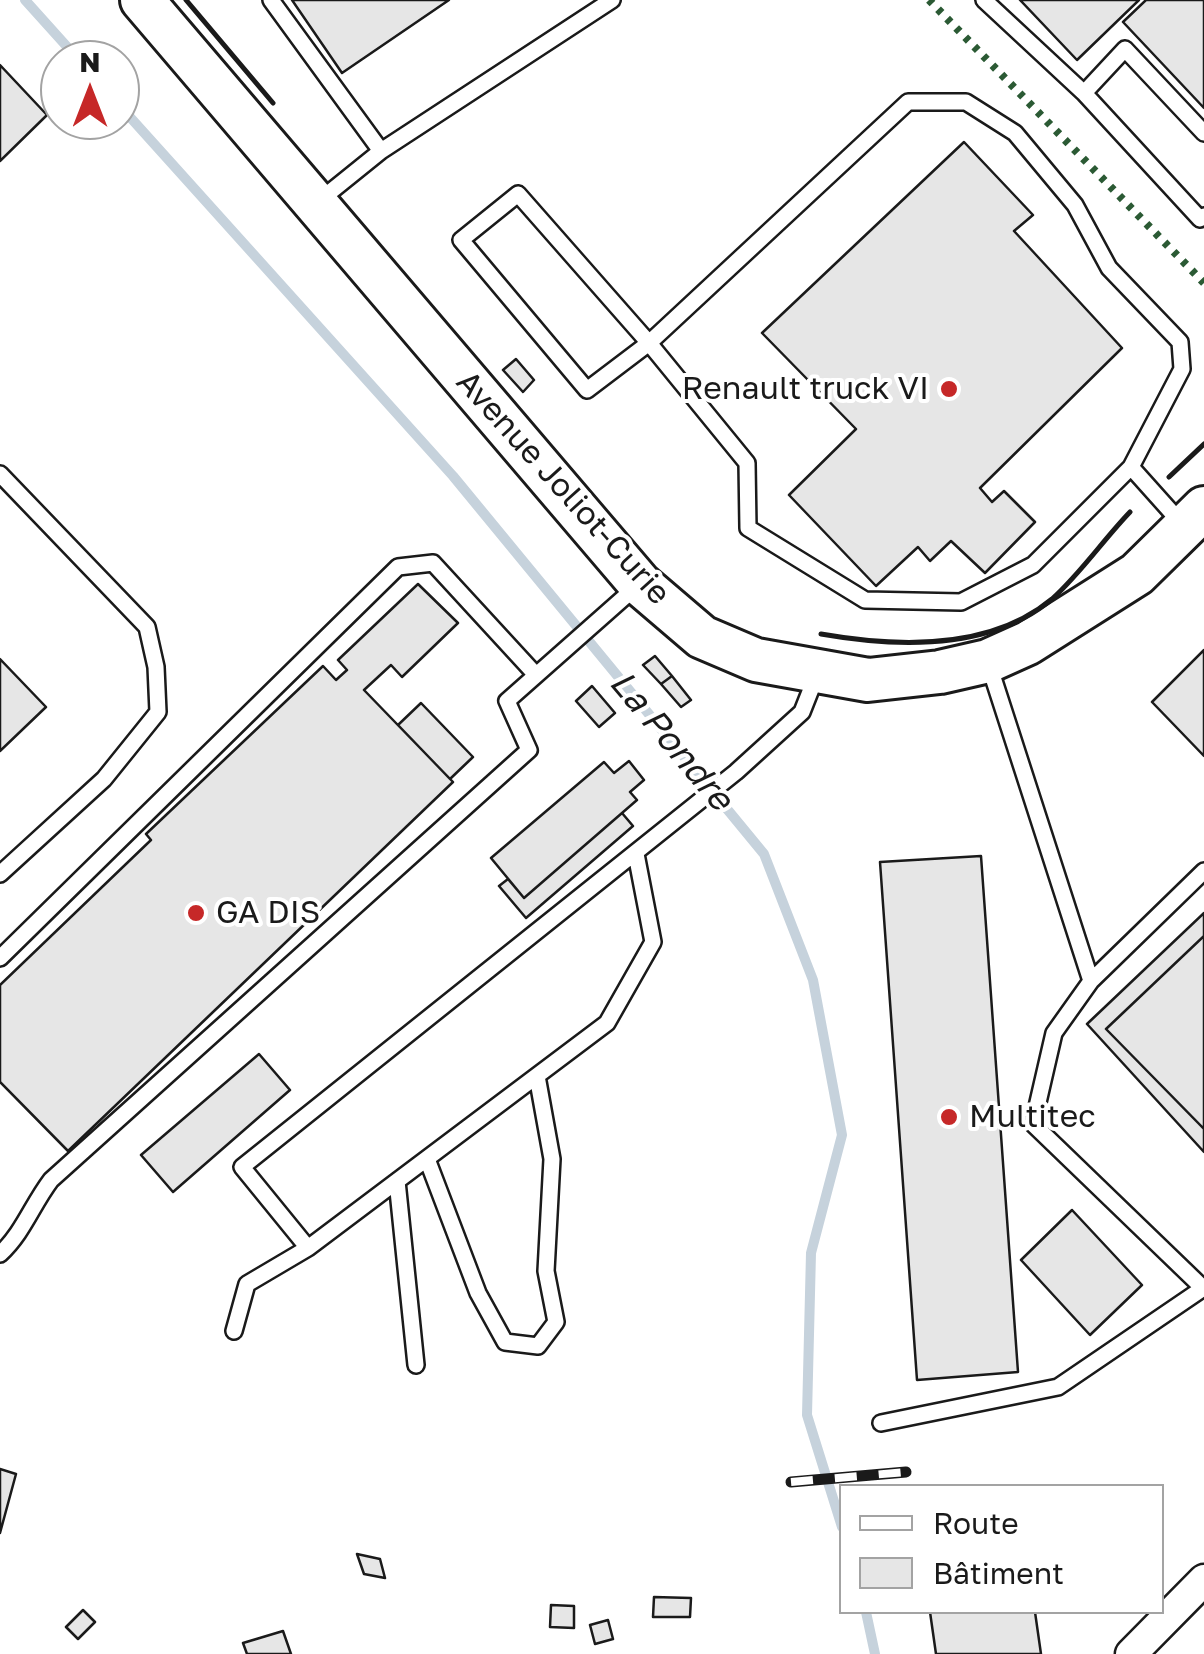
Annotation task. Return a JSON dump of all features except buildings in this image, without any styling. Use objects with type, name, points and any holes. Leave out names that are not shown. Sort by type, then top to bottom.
[{"type":"street","name":"Avenue Joliot-Curie","points":[[142,0],[316,203],[625,597],[702,637],[756,660],[817,674],[868,680],[988,661],[1028,644],[1137,574],[1194,518]]},
{"type":"street","points":[[1131,1654],[1204,1580]]},
{"type":"lane","points":[[271,0],[381,151]]},
{"type":"lane","points":[[316,203],[381,151],[612,0]]},
{"type":"lane","points":[[984,0],[1084,92],[1203,220]]},
{"type":"lane","points":[[1084,92],[1125,49],[1204,133]]},
{"type":"lane","points":[[649,343],[587,390],[461,240],[518,194],[649,343],[747,463],[748,528],[864,600],[961,602],[1033,566],[1131,467],[1182,370],[1180,342],[1108,268],[1075,205],[1015,133],[966,102],[908,102],[649,343]]},
{"type":"lane","points":[[1131,467],[1194,518]]},
{"type":"lane","points":[[0,474],[147,626],[156,667],[158,712],[104,778],[0,874]]},
{"type":"lane","points":[[0,958],[398,566],[433,563],[536,675]]},
{"type":"lane","points":[[0,1254],[19,1236],[31,1206],[51,1180],[529,750],[507,700],[625,597]]},
{"type":"lane","points":[[988,661],[1091,981]]},
{"type":"lane","points":[[308,1248],[242,1167],[736,772],[802,712],[817,674]]},
{"type":"lane","points":[[234,1331],[247,1284],[308,1248],[607,1023],[654,942],[636,854]]},
{"type":"lane","points":[[882,1423],[1058,1386],[1203,1289],[1033,1124],[1054,1034],[1091,981],[1204,872]]},
{"type":"lane","points":[[427,1159],[478,1293],[505,1342],[538,1346],[556,1322],[546,1271],[552,1159],[537,1076]]},
{"type":"lane","points":[[397,1182],[416,1364]]},
{"type":"waterway","name":"La Pondre","points":[[25,0],[61,40]]},
{"type":"waterway","name":"La Pondre","points":[[140,128],[453,476],[764,854],[813,980],[842,1135],[811,1253],[807,1415],[839,1517]]},
{"type":"waterway","name":"La Pondre","points":[[866,1614],[875,1654]]},
{"type":"railway","points":[[791,1482],[906,1472]]},
{"type":"hedge","points":[[929,0],[1204,283]]},
{"type":"wall","points":[[186,0],[273,103]]},
{"type":"wall","points":[[1169,477],[1204,444]]},
{"type":"wall","points":[[821,634],[880,641],[941,641],[1000,628],[1052,599],[1130,512]]},
{"type":"place","name":"Renault truck VI","points":[[949,389]]},
{"type":"place","name":"GA DIS","points":[[196,913]]},
{"type":"place","name":"Multitec","points":[[949,1117]]}]
